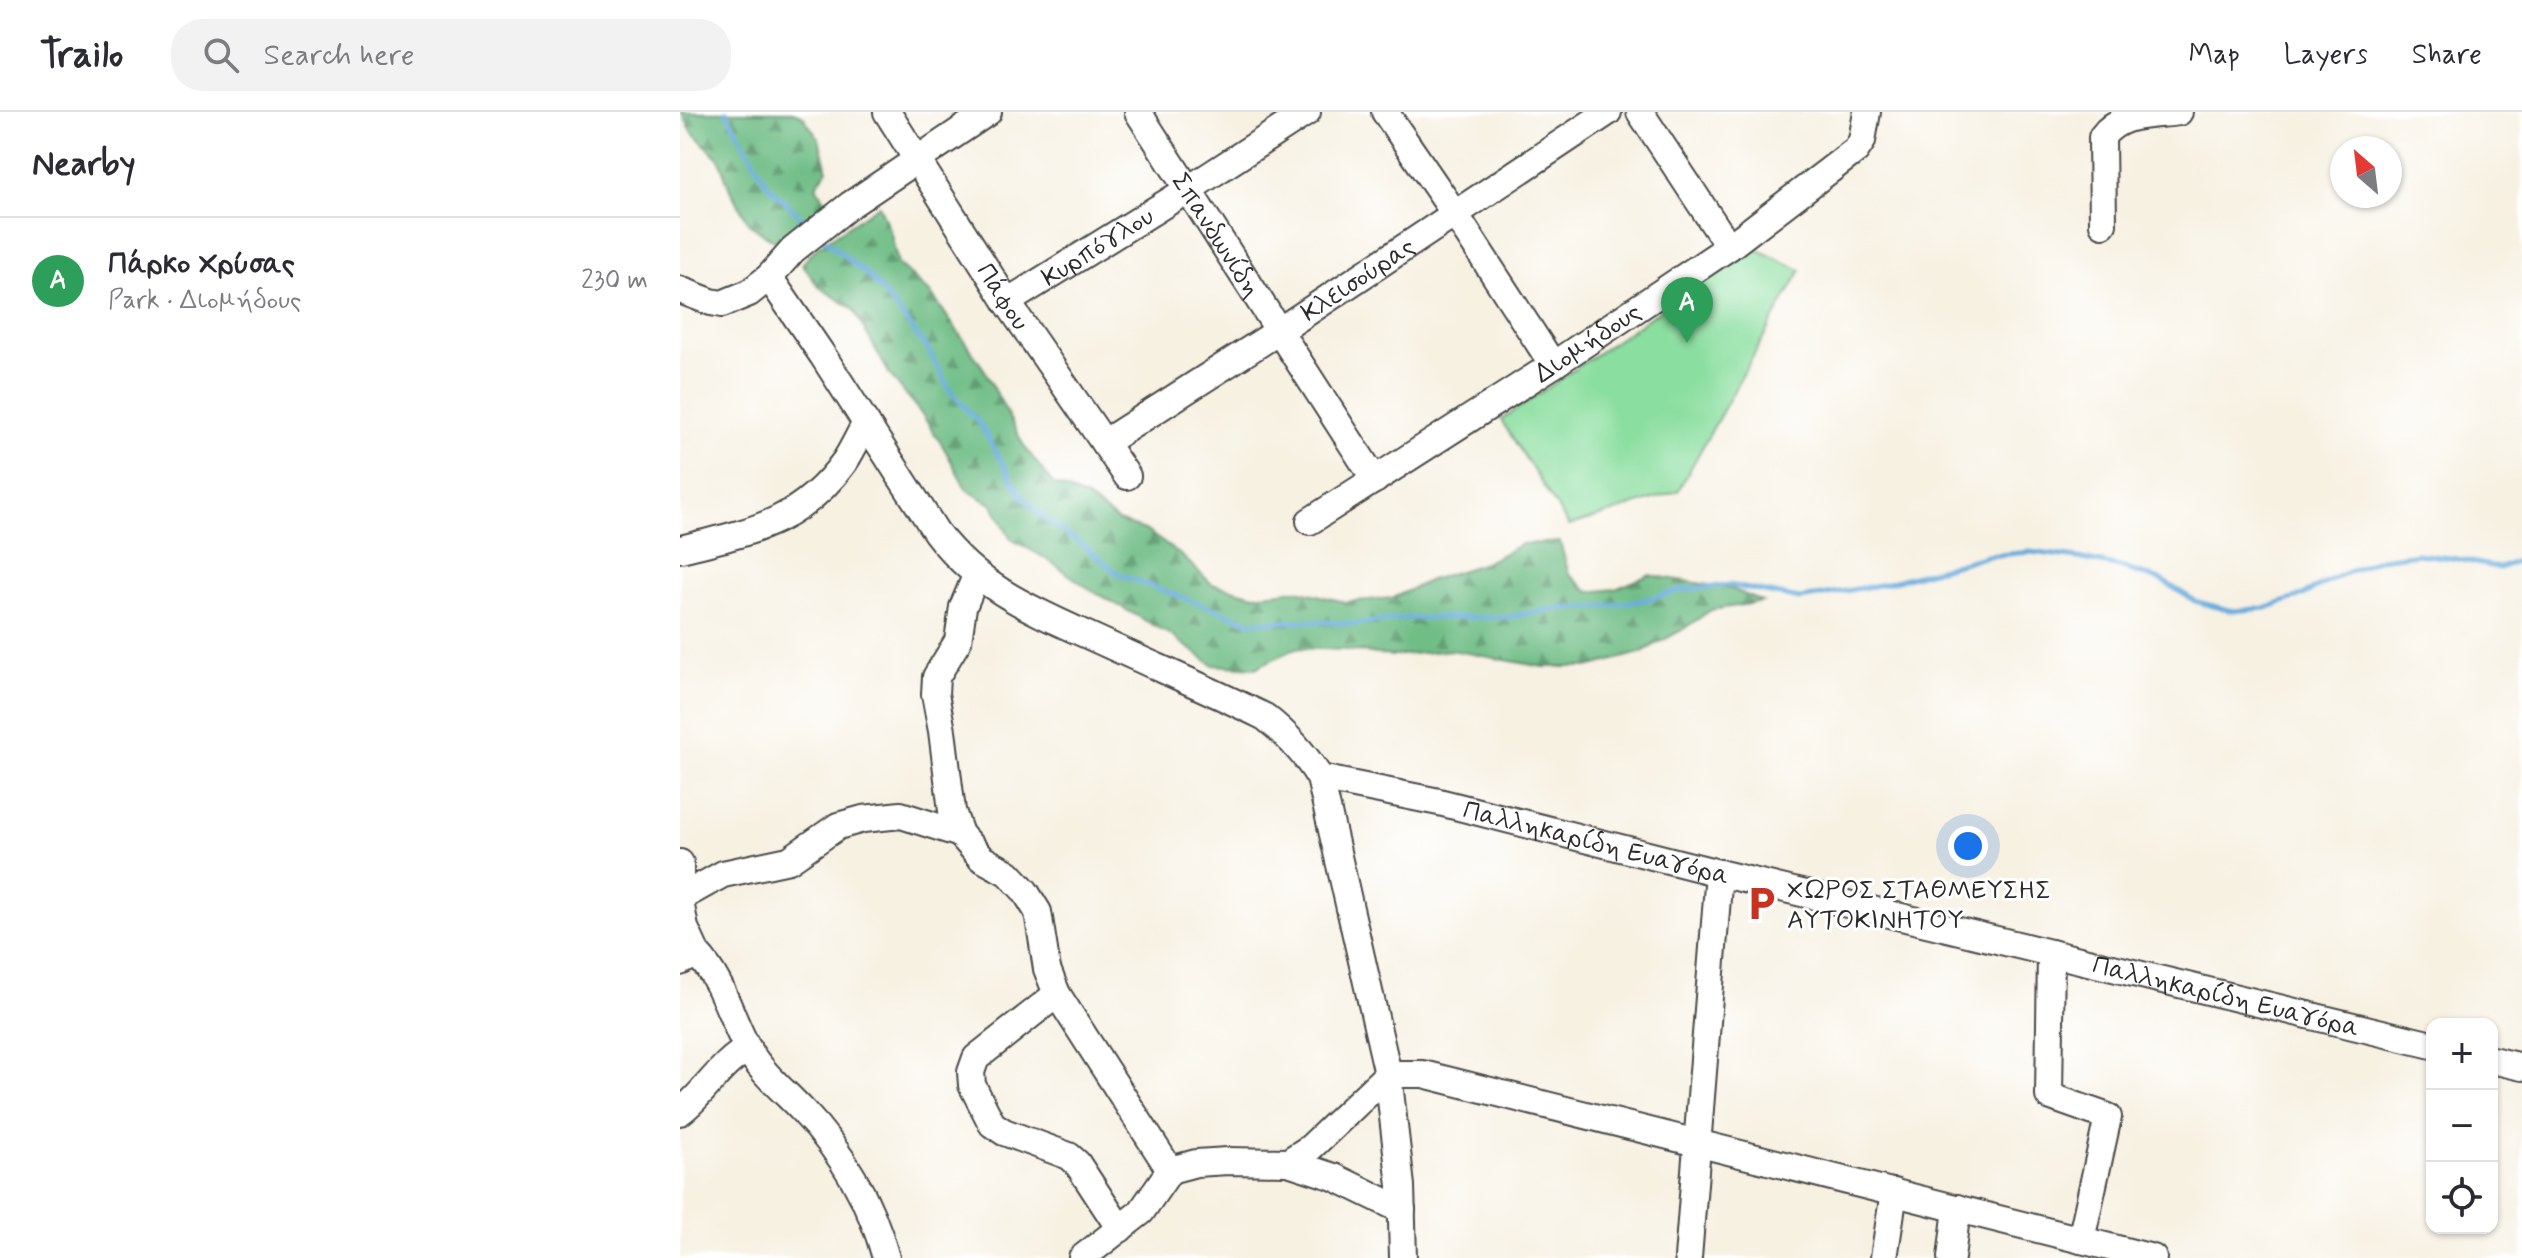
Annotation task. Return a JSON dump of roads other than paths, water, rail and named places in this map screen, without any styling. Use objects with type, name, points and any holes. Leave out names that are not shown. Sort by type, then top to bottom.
[{"type":"street","name":"Πάφου","points":[[887,112],[1007,302],[1127,476]]},
{"type":"street","points":[[680,290],[722,304],[749,293],[769,277],[793,250],[850,205],[988,112]]},
{"type":"street","name":"Σπανδωνίδη","points":[[1138,112],[1375,480]]},
{"type":"street","name":"Κυρπόγλου","points":[[1007,302],[1307,112]]},
{"type":"street","points":[[1385,112],[1553,365]]},
{"type":"street","name":"Κλεισούρας","points":[[1104,443],[1279,331],[1608,112]]},
{"type":"street","points":[[1640,112],[1729,247]]},
{"type":"street","name":"Διομήδους","points":[[1310,521],[1553,365],[1729,247],[1856,150],[1862,141],[1867,112]]},
{"type":"street","points":[[2103,224],[2102,137],[2110,125],[2121,120],[2179,112]]},
{"type":"street","points":[[769,277],[936,532],[952,554],[976,576],[1036,611],[1265,717],[1285,733],[1308,759],[1320,778],[1388,1074],[1402,1210],[1403,1258]]},
{"type":"street","points":[[680,549],[748,533],[801,508],[845,460],[866,423]]},
{"type":"street","points":[[976,576],[963,607],[958,641],[936,677],[935,694],[952,811],[960,834],[981,858],[1008,873],[1025,891],[1038,912],[1047,969],[1057,994],[1170,1170]]},
{"type":"street","name":"Παλληκαρίδη Ευαγόρα","points":[[1320,778],[1439,802],[1719,873],[2426,1044]]},
{"type":"street","points":[[680,898],[723,874],[789,860],[838,826],[863,819],[901,815],[960,834]]},
{"type":"street","points":[[680,863],[680,898],[689,958],[709,966],[748,1049],[764,1073],[824,1134],[852,1173],[871,1213],[886,1258]]},
{"type":"street","points":[[1688,1258],[1719,873]]},
{"type":"street","points":[[2051,953],[2049,1096],[2108,1117],[2081,1240]]},
{"type":"street","points":[[1057,994],[976,1058],[971,1072],[972,1085],[992,1124],[1004,1132],[1069,1156],[1077,1163],[1113,1243]]},
{"type":"street","points":[[680,1112],[696,1101],[731,1060],[748,1049]]},
{"type":"street","points":[[2498,1061],[2522,1067]]},
{"type":"street","points":[[1288,1162],[1310,1148],[1388,1074],[1423,1074],[2153,1258]]},
{"type":"street","points":[[1082,1258],[1113,1243],[1141,1212],[1170,1170],[1196,1163],[1288,1162],[1334,1177],[1402,1210]]},
{"type":"street","points":[[1884,1258],[1894,1192]]},
{"type":"street","points":[[1951,1258],[1957,1208]]},
{"type":"waterway","points":[[726,112],[767,184],[810,226]]},
{"type":"waterway","points":[[823,238],[871,278],[899,312],[927,348],[951,392],[980,424],[1021,495],[1048,522],[1083,545],[1118,574],[1250,622],[1356,624],[1407,618],[1508,617],[1552,609],[1598,607],[1644,600],[1680,590],[1729,585],[1800,599],[1884,584],[1987,556],[2031,552],[2120,567],[2161,580],[2195,601],[2232,611],[2266,608],[2301,596],[2380,559],[2417,554],[2500,568],[2522,559]]},
{"type":"place","name":"Πάρκο Χρύσας","points":[[1687,343]]},
{"type":"place","name":"ΧΩΡΟΣ ΣΤΑΘΜΕΥΣΗΣ ΑΥΤΟΚΙΝΗΤΟΥ","points":[[1761,904]]}]
